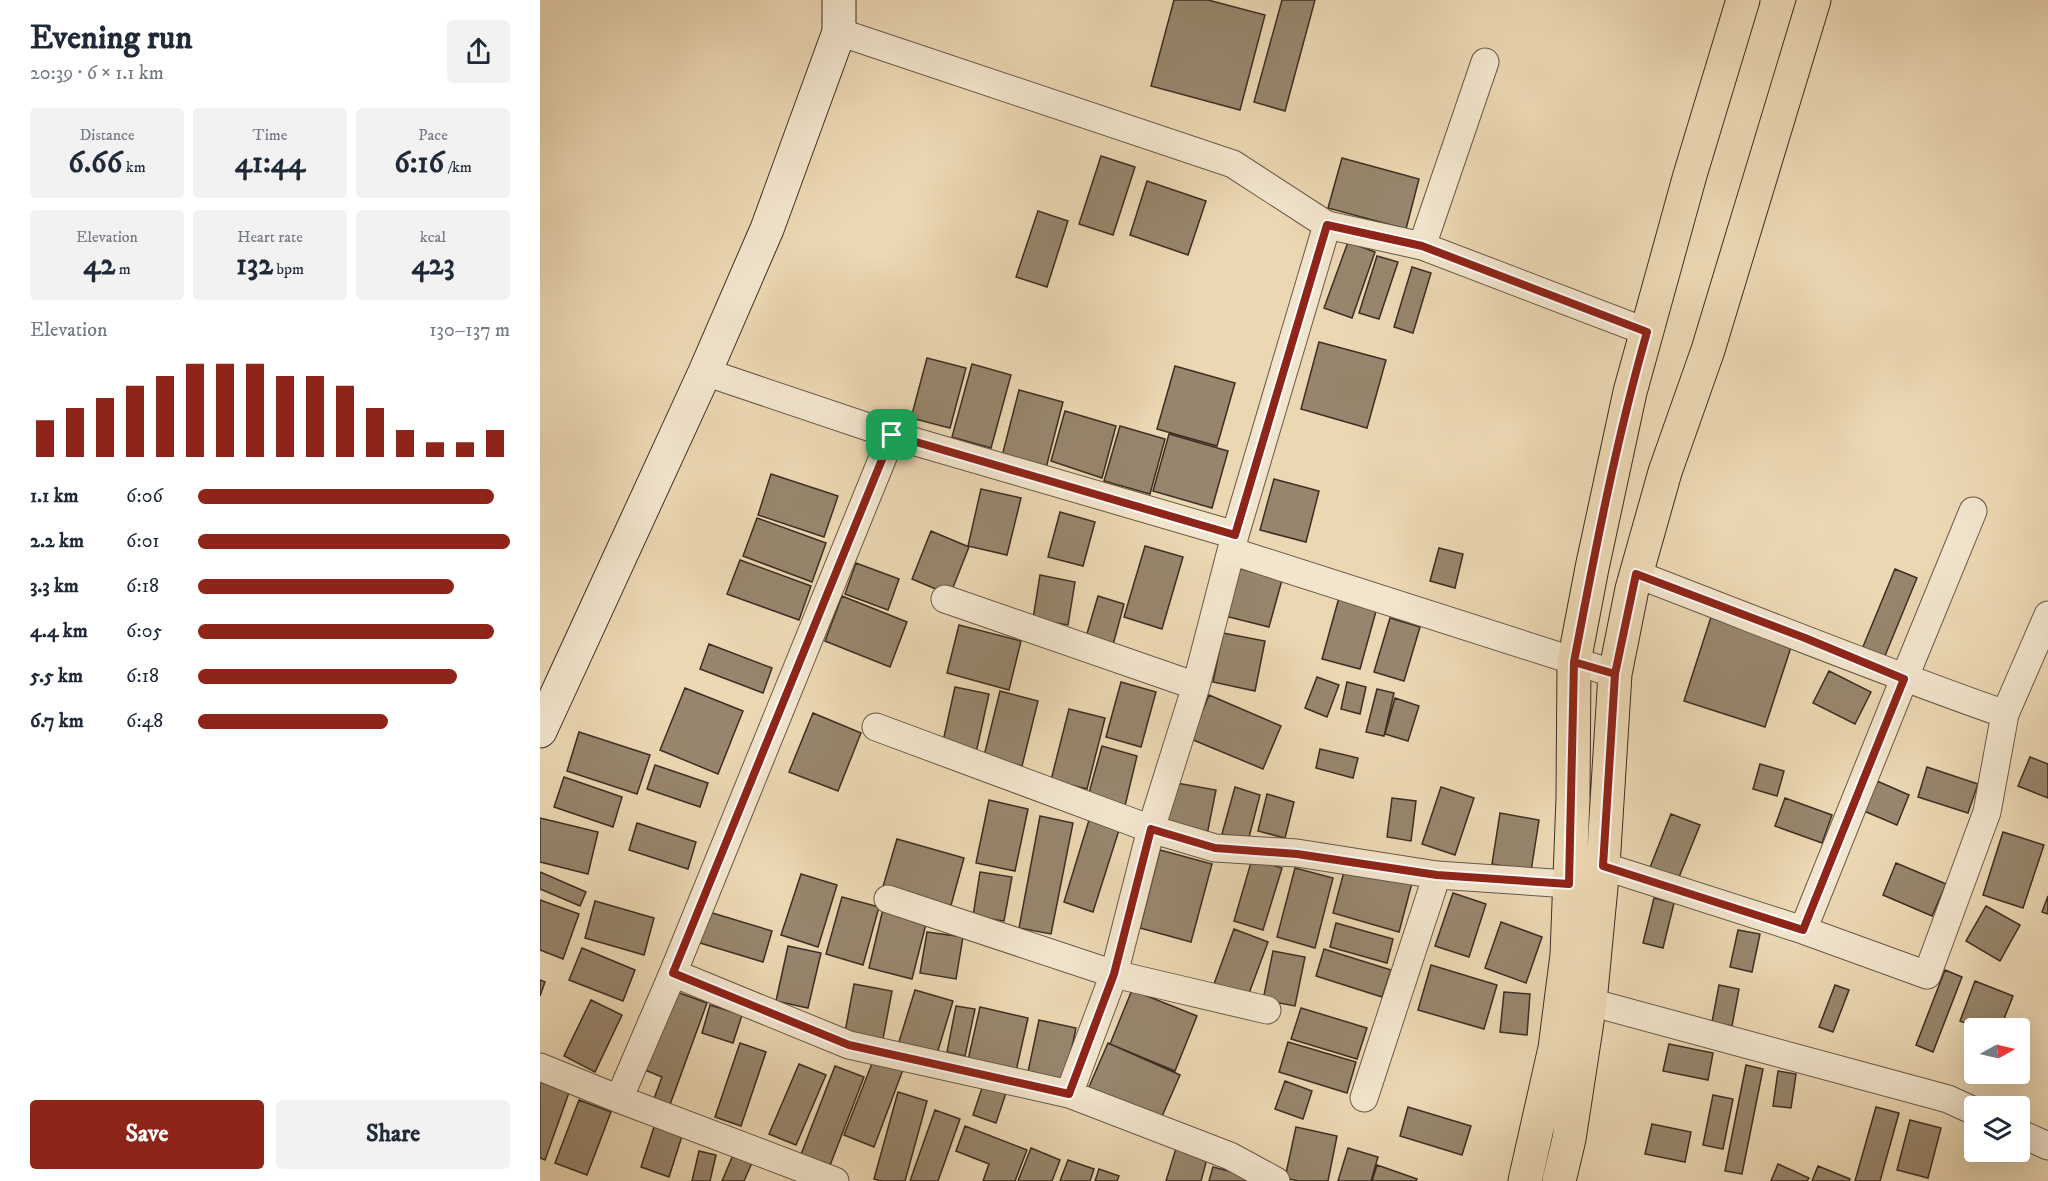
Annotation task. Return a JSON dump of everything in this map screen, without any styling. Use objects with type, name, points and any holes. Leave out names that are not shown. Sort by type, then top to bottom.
[{"type":"main road","points":[[1525,1181],[1555,1048],[1567,955],[1574,662],[1630,392],[1690,175],[1742,2]]},
{"type":"main road","points":[[1559,1181],[1569,1138],[1590,1002],[1603,866],[1615,674],[1636,574],[1665,472],[1708,350],[1812,8]]},
{"type":"street","points":[[540,731],[705,372],[767,229],[839,16],[1233,164],[1327,225],[1422,246],[1647,332]]},
{"type":"street","points":[[1422,246],[1485,62]]},
{"type":"street","points":[[1069,1094],[1114,974],[1151,829],[1196,686],[1233,543],[1327,225]]},
{"type":"street","points":[[705,372],[892,435],[1233,543],[1574,662],[1615,674]]},
{"type":"street","points":[[619,1099],[673,973],[892,435]]},
{"type":"street","points":[[1803,930],[1974,510]]},
{"type":"street","points":[[1636,574],[1805,638],[1904,679],[2005,714]]},
{"type":"street","points":[[945,599],[1196,686]]},
{"type":"street","points":[[1603,866],[1803,930],[1927,975],[1987,812],[2005,714],[2048,615]]},
{"type":"street","points":[[876,727],[1151,829],[1215,848],[1297,854],[1437,875],[1569,884]]},
{"type":"street","points":[[1364,1098],[1437,875]]},
{"type":"street","points":[[888,899],[1114,974],[1267,1010]]},
{"type":"street","points":[[673,973],[849,1045],[1069,1094],[1230,1156],[1276,1181]]},
{"type":"street","points":[[1590,1002],[1948,1099],[1964,1107]]},
{"type":"street","points":[[540,1067],[835,1181]]},
{"type":"street","points":[[2030,1138],[2048,1146]]},
{"type":"building","points":[[1174,0],[1208,0],[1265,15],[1240,110],[1151,86]]},
{"type":"building","points":[[1282,0],[1315,0],[1285,111],[1254,102]]},
{"type":"building","points":[[1101,156],[1135,167],[1113,235],[1079,224]]},
{"type":"building","points":[[1342,158],[1419,179],[1406,229],[1328,208]]},
{"type":"building","points":[[1147,181],[1206,201],[1188,255],[1130,235]]},
{"type":"building","points":[[1038,211],[1068,221],[1047,287],[1016,277]]},
{"type":"building","points":[[1348,242],[1375,252],[1352,318],[1324,308]]},
{"type":"building","points":[[1377,256],[1398,262],[1379,319],[1359,313]]},
{"type":"building","points":[[1412,267],[1431,273],[1413,333],[1394,327]]},
{"type":"building","points":[[1319,342],[1386,360],[1367,428],[1301,409]]},
{"type":"building","points":[[927,358],[966,368],[950,428],[911,418]]},
{"type":"building","points":[[972,364],[1011,375],[991,448],[952,437]]},
{"type":"building","points":[[1175,366],[1235,383],[1217,446],[1157,429]]},
{"type":"building","points":[[1019,390],[1063,402],[1046,468],[1002,456]]},
{"type":"building","points":[[1065,411],[1116,426],[1102,478],[1051,461]]},
{"type":"building","points":[[1120,426],[1165,439],[1150,494],[1104,481]]},
{"type":"building","points":[[1169,434],[1228,451],[1212,508],[1153,491]]},
{"type":"building","points":[[771,474],[838,496],[824,537],[758,515]]},
{"type":"building","points":[[1274,479],[1319,491],[1306,542],[1260,530]]},
{"type":"building","points":[[981,489],[1021,498],[1007,555],[968,546]]},
{"type":"building","points":[[1060,512],[1095,522],[1083,566],[1048,557]]},
{"type":"building","points":[[757,518],[826,543],[812,582],[743,556]]},
{"type":"building","points":[[931,531],[969,547],[950,595],[912,579]]},
{"type":"building","points":[[1145,546],[1183,557],[1162,629],[1124,617]]},
{"type":"building","points":[[1439,548],[1463,554],[1455,588],[1430,581]]},
{"type":"building","points":[[740,560],[811,586],[799,620],[727,594]]},
{"type":"building","points":[[856,563],[899,579],[888,610],[845,594]]},
{"type":"building","points":[[1238,568],[1282,580],[1269,627],[1225,616]]},
{"type":"building","points":[[1895,569],[1917,578],[1882,663],[1860,654]]},
{"type":"building","points":[[1040,575],[1075,582],[1068,625],[1033,619]]},
{"type":"building","points":[[1340,594],[1378,604],[1360,669],[1322,659]]},
{"type":"building","points":[[842,596],[907,622],[890,667],[825,641]]},
{"type":"building","points":[[1098,596],[1124,604],[1113,645],[1086,637]]},
{"type":"building","points":[[1711,617],[1792,644],[1765,727],[1684,701]]},
{"type":"building","points":[[1390,618],[1420,627],[1404,681],[1374,672]]},
{"type":"building","points":[[959,625],[1021,641],[1009,690],[947,673]]},
{"type":"building","points":[[1223,633],[1265,641],[1255,691],[1213,682]]},
{"type":"building","points":[[709,644],[772,668],[763,693],[700,669]]},
{"type":"building","points":[[1829,671],[1871,692],[1855,724],[1813,703]]},
{"type":"building","points":[[1317,677],[1339,685],[1327,717],[1305,708]]},
{"type":"building","points":[[1121,682],[1156,692],[1141,747],[1106,737]]},
{"type":"building","points":[[1347,682],[1366,687],[1360,714],[1341,709]]},
{"type":"building","points":[[955,687],[989,694],[976,753],[942,746]]},
{"type":"building","points":[[685,688],[743,711],[718,774],[660,750]]},
{"type":"building","points":[[1377,689],[1394,693],[1384,736],[1366,732]]},
{"type":"building","points":[[1000,691],[1038,701],[1022,766],[984,756]]},
{"type":"building","points":[[1209,695],[1281,726],[1263,769],[1191,739]]},
{"type":"building","points":[[1395,698],[1419,706],[1408,741],[1385,734]]},
{"type":"building","points":[[1069,709],[1105,718],[1087,789],[1051,780]]},
{"type":"building","points":[[813,713],[861,733],[838,791],[789,772]]},
{"type":"building","points":[[579,732],[650,755],[637,794],[567,771]]},
{"type":"building","points":[[1102,746],[1137,756],[1124,810],[1087,800]]},
{"type":"building","points":[[1320,749],[1358,758],[1353,778],[1316,768]]},
{"type":"building","points":[[2030,757],[2048,764],[2048,798],[2018,786]]},
{"type":"building","points":[[1760,764],[1784,771],[1777,796],[1753,789]]},
{"type":"building","points":[[655,765],[708,783],[700,807],[647,789]]},
{"type":"building","points":[[1927,767],[1978,784],[1968,813],[1918,797]]},
{"type":"building","points":[[564,777],[622,797],[613,827],[554,807]]},
{"type":"building","points":[[1877,781],[1909,795],[1897,825],[1864,811]]},
{"type":"building","points":[[1171,782],[1216,790],[1207,835],[1163,827]]},
{"type":"building","points":[[1235,787],[1260,795],[1248,841],[1222,834]]},
{"type":"building","points":[[1441,787],[1474,798],[1455,855],[1422,844]]},
{"type":"building","points":[[1267,794],[1294,802],[1285,838],[1258,831]]},
{"type":"building","points":[[1392,798],[1416,801],[1411,841],[1387,837]]},
{"type":"building","points":[[1785,798],[1832,815],[1822,843],[1775,826]]},
{"type":"building","points":[[989,800],[1028,809],[1015,871],[976,863]]},
{"type":"building","points":[[1500,813],[1539,820],[1531,871],[1492,864]]},
{"type":"building","points":[[1671,814],[1700,825],[1677,882],[1649,870]]},
{"type":"building","points":[[1040,816],[1073,823],[1051,934],[1019,928]]},
{"type":"building","points":[[540,818],[598,832],[588,874],[540,862]]},
{"type":"building","points":[[1089,820],[1119,830],[1093,912],[1064,902]]},
{"type":"building","points":[[637,823],[696,842],[688,869],[629,850]]},
{"type":"building","points":[[2003,832],[2044,845],[2023,908],[1983,895]]},
{"type":"building","points":[[897,839],[964,858],[950,909],[882,890]]},
{"type":"building","points":[[1160,850],[1212,864],[1191,942],[1140,928]]},
{"type":"building","points":[[1252,859],[1282,868],[1263,930],[1234,921]]},
{"type":"building","points":[[1896,863],[1946,884],[1932,916],[1883,895]]},
{"type":"building","points":[[1346,864],[1412,883],[1399,932],[1333,913]]},
{"type":"building","points":[[1295,868],[1333,878],[1315,948],[1277,937]]},
{"type":"building","points":[[540,872],[586,892],[580,906],[540,889]]},
{"type":"building","points":[[980,872],[1012,877],[1004,921],[973,916]]},
{"type":"building","points":[[801,874],[837,885],[818,947],[781,935]]},
{"type":"building","points":[[1453,893],[1486,904],[1469,957],[1435,946]]},
{"type":"building","points":[[2048,896],[2048,914],[2042,912]]},
{"type":"building","points":[[842,897],[879,907],[863,965],[826,954]]},
{"type":"building","points":[[1654,898],[1674,903],[1663,948],[1643,943]]},
{"type":"building","points":[[540,900],[579,914],[563,959],[540,950]]},
{"type":"building","points":[[595,901],[654,918],[644,955],[585,938]]},
{"type":"building","points":[[1986,906],[2020,925],[2000,961],[1966,941]]},
{"type":"building","points":[[883,909],[927,920],[912,979],[869,968]]},
{"type":"building","points":[[709,912],[772,931],[763,962],[700,943]]},
{"type":"building","points":[[1501,922],[1542,937],[1526,983],[1485,968]]},
{"type":"building","points":[[1336,923],[1393,939],[1387,963],[1330,947]]},
{"type":"building","points":[[1234,929],[1268,942],[1248,996],[1214,984]]},
{"type":"building","points":[[1738,930],[1760,934],[1752,972],[1730,967]]},
{"type":"building","points":[[927,932],[963,937],[956,979],[920,973]]},
{"type":"building","points":[[788,946],[821,953],[808,1008],[776,1001]]},
{"type":"building","points":[[582,948],[635,970],[623,1001],[569,980]]},
{"type":"building","points":[[1324,949],[1391,970],[1382,997],[1316,976]]},
{"type":"building","points":[[1273,951],[1305,957],[1295,1006],[1263,1000]]},
{"type":"building","points":[[1431,965],[1497,985],[1484,1029],[1418,1010]]},
{"type":"building","points":[[1945,970],[1962,977],[1933,1052],[1916,1045]]},
{"type":"building","points":[[540,980],[545,982],[540,996]]},
{"type":"building","points":[[1975,981],[2013,996],[2004,1018],[1964,1018],[1964,1023],[1960,1021]]},
{"type":"building","points":[[854,984],[892,991],[883,1039],[845,1032]]},
{"type":"building","points":[[1719,985],[1739,989],[1732,1026],[1712,1022]]},
{"type":"building","points":[[1835,985],[1849,990],[1833,1032],[1819,1027]]},
{"type":"building","points":[[915,990],[953,1001],[936,1057],[898,1045]]},
{"type":"building","points":[[1132,990],[1197,1016],[1175,1071],[1110,1044]]},
{"type":"building","points":[[674,991],[707,1003],[668,1110],[652,1104],[662,1077],[645,1070]]},
{"type":"building","points":[[1504,992],[1530,994],[1527,1035],[1500,1032]]},
{"type":"building","points":[[591,1000],[622,1015],[595,1072],[564,1056]]},
{"type":"building","points":[[710,1005],[742,1015],[733,1043],[702,1033]]},
{"type":"building","points":[[956,1006],[975,1009],[965,1056],[947,1052]]},
{"type":"building","points":[[980,1007],[1028,1018],[1016,1071],[968,1060]]},
{"type":"building","points":[[1301,1008],[1367,1028],[1357,1059],[1291,1039]]},
{"type":"building","points":[[1039,1020],[1076,1028],[1065,1080],[1028,1072]]},
{"type":"building","points":[[1288,1042],[1356,1062],[1347,1093],[1279,1072]]},
{"type":"building","points":[[740,1043],[766,1052],[741,1126],[715,1117]]},
{"type":"building","points":[[1108,1043],[1180,1075],[1160,1121],[1088,1089]]},
{"type":"building","points":[[1669,1044],[1713,1053],[1708,1080],[1663,1071]]},
{"type":"building","points":[[875,1056],[904,1067],[874,1147],[844,1135]]},
{"type":"building","points":[[799,1064],[826,1075],[796,1145],[769,1134]]},
{"type":"building","points":[[1746,1065],[1763,1069],[1742,1174],[1725,1171]]},
{"type":"building","points":[[835,1066],[864,1077],[829,1168],[800,1157]]},
{"type":"building","points":[[1778,1071],[1796,1074],[1791,1108],[1773,1106]]},
{"type":"building","points":[[540,1075],[571,1087],[545,1160],[540,1158]]},
{"type":"building","points":[[1285,1081],[1312,1091],[1303,1119],[1275,1109]]},
{"type":"building","points":[[983,1085],[1006,1093],[996,1123],[973,1115]]},
{"type":"building","points":[[898,1092],[927,1101],[905,1181],[881,1181],[874,1179]]},
{"type":"building","points":[[1713,1095],[1733,1099],[1723,1149],[1703,1145]]},
{"type":"building","points":[[579,1100],[611,1112],[587,1175],[555,1163]]},
{"type":"building","points":[[1408,1107],[1471,1126],[1462,1155],[1400,1136]]},
{"type":"building","points":[[1876,1107],[1899,1113],[1880,1181],[1855,1181]]},
{"type":"building","points":[[935,1110],[960,1119],[938,1181],[910,1181]]},
{"type":"building","points":[[1910,1120],[1941,1128],[1928,1178],[1897,1170]]},
{"type":"building","points":[[1652,1124],[1691,1132],[1685,1162],[1645,1154]]},
{"type":"building","points":[[965,1126],[1027,1150],[1015,1181],[983,1181],[989,1164],[956,1151]]},
{"type":"building","points":[[654,1127],[682,1136],[669,1177],[641,1167]]},
{"type":"building","points":[[1296,1127],[1337,1136],[1328,1181],[1298,1181],[1285,1178]]},
{"type":"building","points":[[1177,1145],[1208,1155],[1201,1181],[1166,1181]]},
{"type":"building","points":[[736,1148],[755,1156],[744,1181],[722,1181]]},
{"type":"building","points":[[1031,1148],[1060,1160],[1052,1181],[1018,1181]]},
{"type":"building","points":[[1348,1148],[1378,1157],[1371,1181],[1338,1181]]},
{"type":"building","points":[[699,1151],[716,1155],[710,1181],[692,1181]]},
{"type":"building","points":[[1068,1160],[1094,1169],[1090,1181],[1060,1181]]},
{"type":"building","points":[[1778,1164],[1809,1178],[1807,1181],[1771,1181]]},
{"type":"building","points":[[1377,1165],[1417,1179],[1416,1181],[1372,1181]]},
{"type":"building","points":[[1818,1166],[1850,1179],[1849,1181],[1812,1181]]},
{"type":"building","points":[[1213,1167],[1248,1176],[1247,1181],[1209,1181]]},
{"type":"building","points":[[1099,1169],[1119,1176],[1117,1181],[1095,1181]]},
{"type":"route","points":[[892,435],[673,973],[849,1045],[1069,1094],[1114,974],[1151,829],[1215,848],[1297,854],[1437,875],[1569,884],[1573,798],[1574,662],[1615,674],[1603,866],[1803,930],[1904,679],[1805,638],[1636,574],[1615,674],[1574,662],[1630,392],[1647,332],[1422,246],[1327,225],[1235,535],[892,435]]}]
